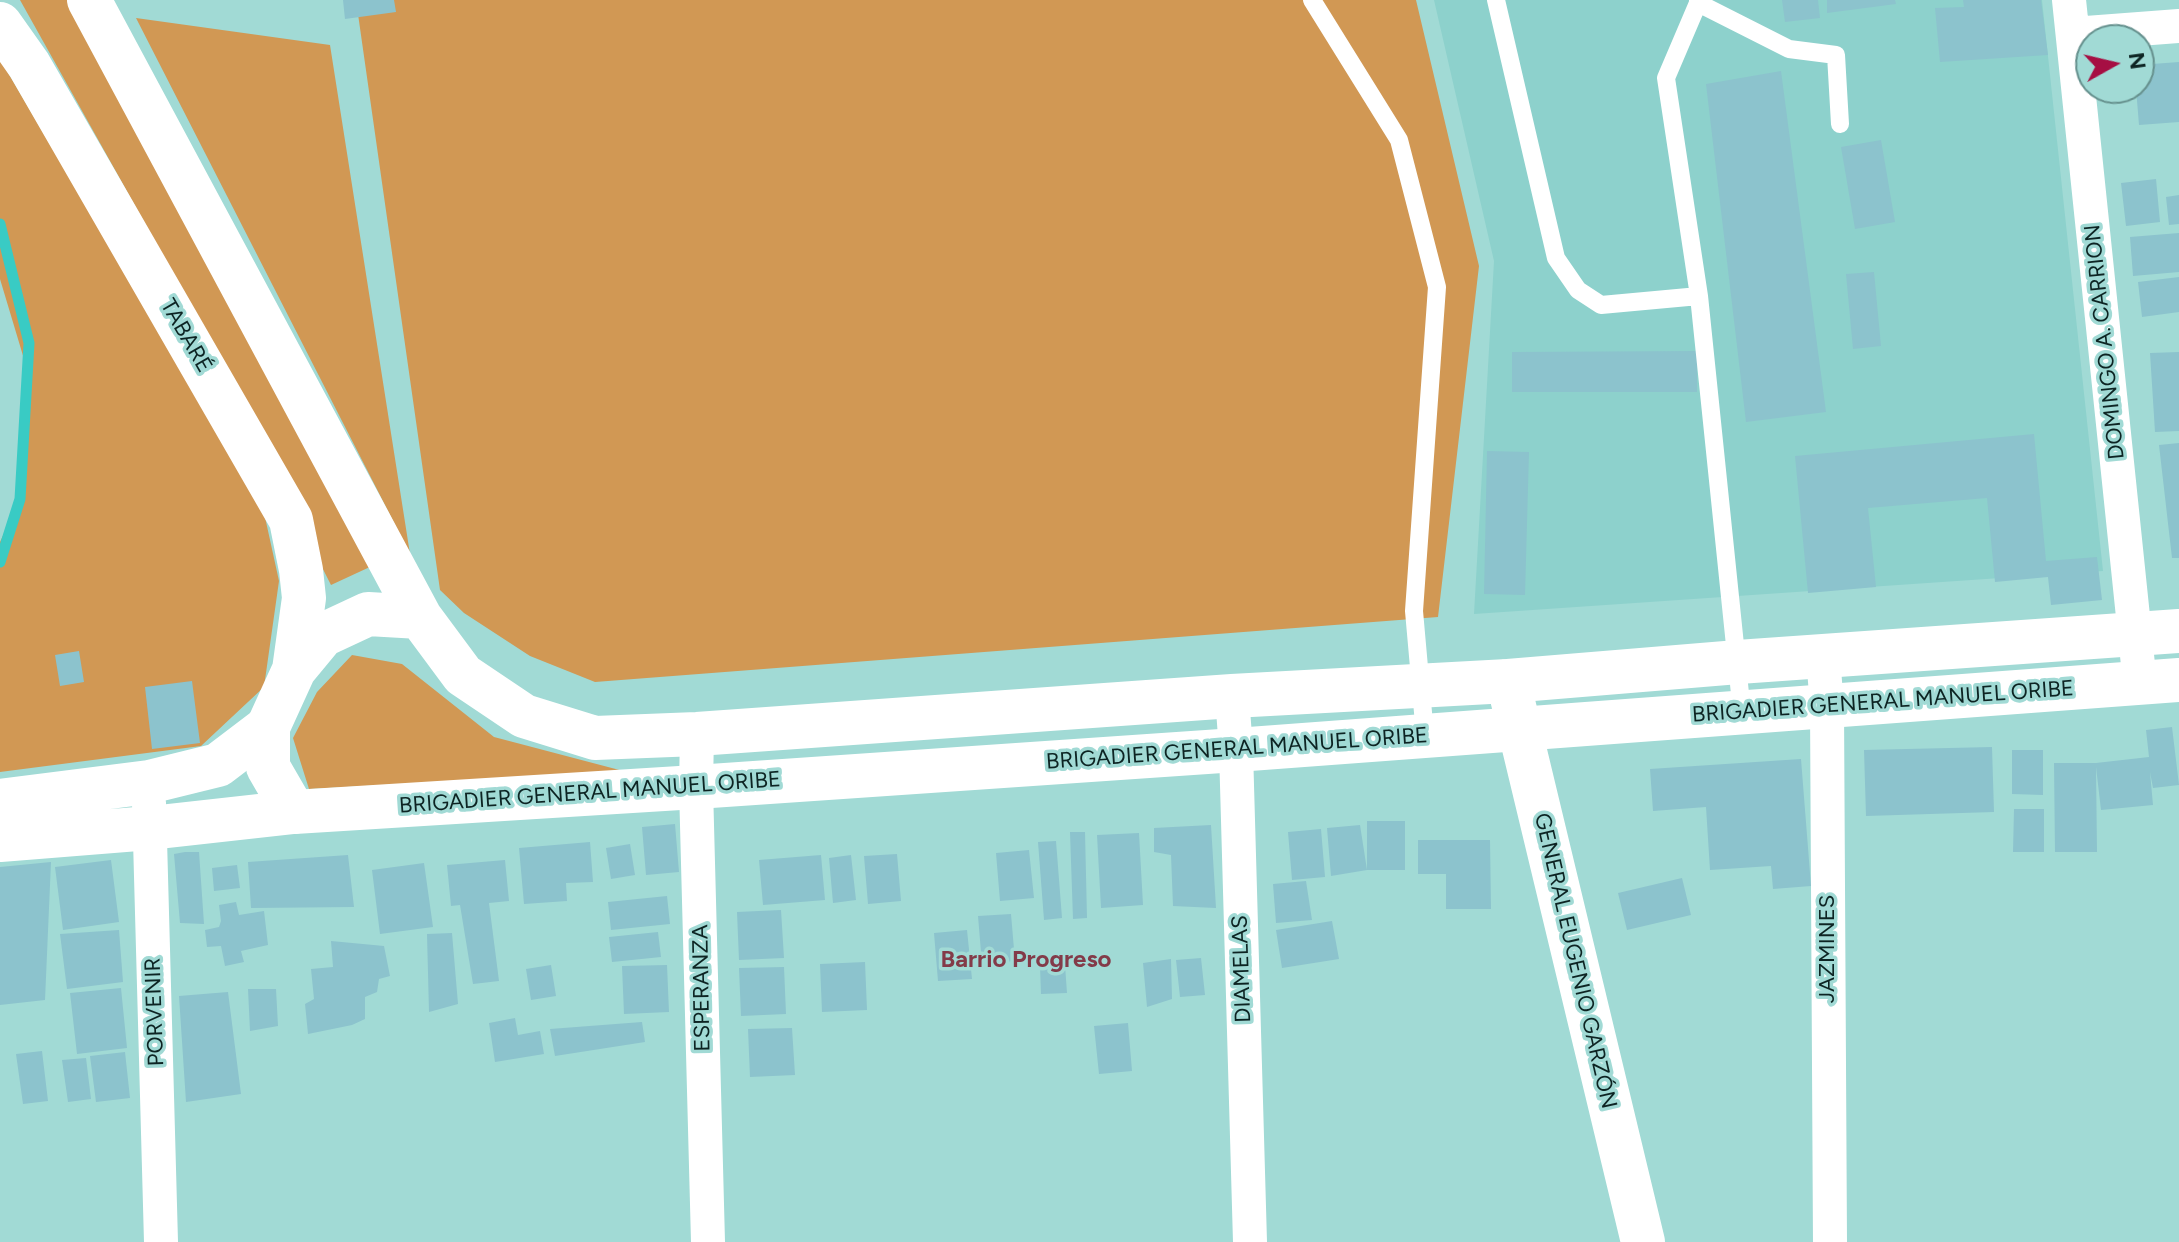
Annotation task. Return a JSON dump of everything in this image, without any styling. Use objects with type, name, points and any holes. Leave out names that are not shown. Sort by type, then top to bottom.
[{"type":"main road","points":[[89,0],[420,617],[463,675],[524,716],[595,738],[1508,681],[2179,631]]},
{"type":"main road","name":"TABARÉ","points":[[0,24],[29,65],[291,520],[304,598],[294,670]]},
{"type":"main road","points":[[294,812],[268,767],[268,727],[294,670],[323,635],[368,614],[420,617]]},
{"type":"main road","name":"GENERAL EUGENIO GARZÓN","points":[[1508,681],[1643,1242]]},
{"type":"main road","name":"BRIGADIER GENERAL MANUEL ORIBE","points":[[0,840],[294,812],[1236,750],[2160,682]]},
{"type":"main road","points":[[0,801],[149,782],[218,765],[268,727]]},
{"type":"street","name":"DOMINGO A. CARRION","points":[[2069,0],[2135,635],[2160,682]]},
{"type":"street","points":[[2073,34],[2179,26]]},
{"type":"street","name":"JAZMINES","points":[[1823,656],[1827,707],[1830,1242]]},
{"type":"street","name":"DIAMELAS","points":[[1232,696],[1250,1242]]},
{"type":"street","name":"ESPERANZA","points":[[697,734],[708,1242]]},
{"type":"street","name":"PORVENIR","points":[[149,782],[161,1242]]},
{"type":"lane","points":[[1312,0],[1399,140],[1437,287],[1414,611],[1425,735]]},
{"type":"lane","points":[[1496,0],[1556,258],[1578,290],[1601,305],[1699,296]]},
{"type":"lane","points":[[1742,713],[1699,296],[1666,78],[1698,2],[1789,49],[1836,55],[1840,124]]},
{"type":"shaded area","points":[[20,0],[67,0],[372,566],[331,585],[176,279]]},
{"type":"shaded area","points":[[356,0],[1416,0],[1479,266],[1438,617],[595,682],[530,656],[464,613],[440,590]]},
{"type":"shaded area","points":[[1434,0],[2042,0],[2103,571],[1474,614],[1494,261]]},
{"type":"shaded area","points":[[136,18],[330,45],[410,554]]},
{"type":"shaded area","points":[[0,59],[263,508],[279,581],[264,687],[201,746],[0,772],[0,542],[20,499],[27,369],[0,279]]},
{"type":"shaded area","points":[[352,655],[402,664],[494,737],[627,772],[309,789],[293,738],[317,692]]},
{"type":"building","points":[[343,0],[394,0],[396,12],[345,19]]},
{"type":"building","points":[[1782,0],[1818,0],[1820,18],[1785,22]]},
{"type":"building","points":[[1827,0],[1895,0],[1896,4],[1827,13]]},
{"type":"building","points":[[1963,0],[2041,0],[2048,55],[1940,62],[1935,8],[1964,7]]},
{"type":"building","points":[[2179,62],[2179,122],[2139,125],[2137,104],[2155,104],[2155,64]]},
{"type":"building","points":[[1781,71],[1826,412],[1746,422],[1706,84]]},
{"type":"building","points":[[1881,140],[1895,222],[1855,229],[1841,147]]},
{"type":"building","points":[[2156,179],[2160,222],[2126,226],[2121,183]]},
{"type":"building","points":[[2179,195],[2179,224],[2169,225],[2166,197]]},
{"type":"building","points":[[2179,233],[2179,272],[2133,276],[2130,237]]},
{"type":"building","points":[[1874,272],[1881,346],[1853,349],[1846,274]]},
{"type":"building","points":[[2179,277],[2179,312],[2142,317],[2138,282]]},
{"type":"building","points":[[1697,351],[1697,392],[1512,392],[1512,352]]},
{"type":"building","points":[[2179,352],[2179,431],[2155,432],[2150,353]]},
{"type":"building","points":[[2034,434],[2046,561],[2097,557],[2102,600],[2051,605],[2048,577],[1995,582],[1987,498],[1868,508],[1876,587],[1808,593],[1795,456]]},
{"type":"building","points":[[2179,443],[2179,558],[2172,558],[2159,445]]},
{"type":"building","points":[[1487,451],[1529,452],[1525,595],[1484,594]]},
{"type":"building","points":[[79,651],[84,682],[60,686],[55,655]]},
{"type":"building","points":[[192,681],[200,743],[152,749],[145,687]]},
{"type":"building","points":[[2172,727],[2179,785],[2153,788],[2150,772],[2153,805],[2101,810],[2096,767],[2097,852],[2055,852],[2054,763],[2096,763],[2149,757],[2146,730]]},
{"type":"building","points":[[1992,747],[1994,812],[1866,816],[1864,750]]},
{"type":"building","points":[[2012,750],[2043,750],[2043,795],[2012,794]]},
{"type":"building","points":[[1801,759],[1811,886],[1773,889],[1771,866],[1710,870],[1706,807],[1653,811],[1650,769]]},
{"type":"building","points":[[2014,809],[2044,809],[2044,852],[2013,852]]},
{"type":"building","points":[[1367,821],[1405,821],[1405,870],[1367,870]]},
{"type":"building","points":[[675,824],[679,872],[646,875],[642,827]]},
{"type":"building","points":[[1211,825],[1216,908],[1173,906],[1171,855],[1154,852],[1154,828]]},
{"type":"building","points":[[1360,825],[1367,870],[1331,876],[1327,828]]},
{"type":"building","points":[[1321,829],[1325,877],[1292,880],[1288,832]]},
{"type":"building","points":[[1070,832],[1085,832],[1087,918],[1073,919]]},
{"type":"building","points":[[1139,833],[1143,905],[1101,908],[1097,835]]},
{"type":"building","points":[[1418,840],[1490,840],[1491,909],[1446,909],[1446,874],[1418,874]]},
{"type":"building","points":[[1056,841],[1062,918],[1044,920],[1038,842]]},
{"type":"building","points":[[590,842],[593,882],[566,883],[567,901],[524,904],[519,848]]},
{"type":"building","points":[[630,844],[635,875],[611,879],[606,848]]},
{"type":"building","points":[[1029,850],[1034,898],[1000,901],[996,853]]},
{"type":"building","points":[[199,852],[204,924],[180,923],[174,854]]},
{"type":"building","points":[[897,854],[901,901],[868,904],[864,856]]},
{"type":"building","points":[[348,855],[354,907],[251,908],[248,862]]},
{"type":"building","points":[[821,855],[825,900],[763,905],[759,860]]},
{"type":"building","points":[[851,855],[856,900],[833,903],[829,858]]},
{"type":"building","points":[[111,860],[119,922],[63,930],[55,867]]},
{"type":"building","points":[[505,860],[509,901],[489,903],[499,981],[473,984],[460,905],[451,906],[447,865]]},
{"type":"building","points":[[51,862],[45,1000],[0,1005],[0,867]]},
{"type":"building","points":[[424,863],[433,927],[380,934],[372,870]]},
{"type":"building","points":[[237,865],[240,888],[214,891],[212,868]]},
{"type":"building","points":[[1682,878],[1691,915],[1627,930],[1618,893]]},
{"type":"building","points":[[1306,881],[1312,920],[1276,923],[1273,884]]},
{"type":"building","points":[[667,896],[670,924],[611,930],[608,902]]},
{"type":"building","points":[[236,902],[239,915],[264,911],[268,945],[241,951],[244,962],[225,966],[221,946],[207,947],[205,930],[219,927],[219,905]]},
{"type":"building","points":[[781,910],[784,958],[739,960],[737,912]]},
{"type":"building","points":[[1011,914],[1015,961],[982,964],[978,916]]},
{"type":"building","points":[[1332,921],[1339,959],[1282,968],[1276,930]]},
{"type":"building","points":[[119,930],[123,982],[67,989],[60,934]]},
{"type":"building","points":[[967,930],[972,979],[938,981],[934,933]]},
{"type":"building","points":[[658,932],[661,957],[612,962],[609,937]]},
{"type":"building","points":[[452,933],[458,1004],[429,1012],[427,934]]},
{"type":"building","points":[[331,941],[384,946],[390,976],[379,979],[377,992],[365,997],[365,1019],[352,1025],[308,1034],[305,1004],[314,999],[311,969],[333,967]]},
{"type":"building","points":[[1201,958],[1205,995],[1180,997],[1176,960]]},
{"type":"building","points":[[1171,959],[1172,999],[1147,1007],[1143,963]]},
{"type":"building","points":[[865,962],[867,1010],[822,1012],[820,964]]},
{"type":"building","points":[[551,965],[556,996],[531,1000],[526,969]]},
{"type":"building","points":[[667,965],[669,1012],[624,1014],[622,966]]},
{"type":"building","points":[[1065,965],[1067,993],[1041,994],[1040,966]]},
{"type":"building","points":[[784,967],[786,1014],[741,1016],[739,968]]},
{"type":"building","points":[[121,988],[127,1048],[77,1054],[70,993]]},
{"type":"building","points":[[248,989],[276,989],[278,1026],[250,1031]]},
{"type":"building","points":[[228,992],[241,1094],[186,1102],[179,996]]},
{"type":"building","points":[[515,1018],[518,1035],[540,1031],[544,1054],[495,1062],[489,1023]]},
{"type":"building","points":[[642,1022],[645,1042],[555,1056],[550,1029]]},
{"type":"building","points":[[1128,1023],[1132,1071],[1099,1074],[1094,1026]]},
{"type":"building","points":[[792,1028],[795,1075],[750,1077],[748,1029]]},
{"type":"building","points":[[42,1051],[48,1101],[23,1104],[16,1054]]},
{"type":"building","points":[[125,1052],[130,1098],[96,1102],[90,1056]]},
{"type":"building","points":[[86,1058],[91,1099],[68,1102],[62,1060]]},
{"type":"waterway","points":[[0,224],[29,343],[20,499],[0,562]]},
{"type":"district","name":"Barrio Progreso","points":[[1026,960]]}]
